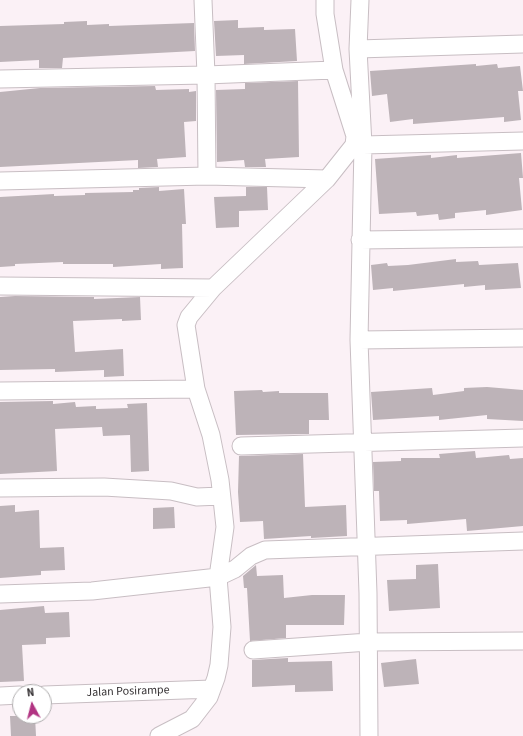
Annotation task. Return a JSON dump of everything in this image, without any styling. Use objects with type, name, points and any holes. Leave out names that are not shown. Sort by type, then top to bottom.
[{"type":"street","points":[[203,0],[206,75],[207,176]]},
{"type":"street","points":[[159,736],[192,719],[205,704],[212,689],[219,665],[222,627],[218,577],[225,527],[217,460],[196,389],[186,325],[189,317],[213,288],[327,179],[354,145],[355,136],[334,70],[325,14],[325,0]]},
{"type":"street","points":[[360,0],[358,49],[363,145],[359,340],[361,443],[369,642],[369,736]]},
{"type":"street","points":[[358,49],[523,44]]},
{"type":"street","points":[[0,79],[206,75],[334,70]]},
{"type":"street","points":[[363,145],[523,141]]},
{"type":"street","points":[[0,181],[207,176],[327,179]]},
{"type":"street","points":[[360,240],[523,238]]},
{"type":"street","points":[[0,286],[213,288]]},
{"type":"street","points":[[359,340],[523,338]]},
{"type":"street","points":[[0,391],[196,389]]},
{"type":"street","points":[[241,446],[523,438]]},
{"type":"street","points":[[0,488],[104,487],[171,491],[197,496],[221,496]]},
{"type":"street","points":[[0,594],[92,591],[218,577],[235,570],[251,556],[265,550],[366,545],[523,541]]},
{"type":"street","points":[[253,650],[369,642],[523,641]]},
{"type":"street","name":"Jalan Posirampe","points":[[52,695],[212,689]]},
{"type":"street","points":[[0,696],[12,695]]},
{"type":"building","points":[[238,20],[238,28],[264,27],[264,30],[295,29],[297,61],[244,64],[244,55],[216,56],[214,21]]},
{"type":"building","points":[[87,21],[87,25],[109,24],[109,26],[194,23],[195,51],[63,58],[62,68],[39,68],[39,60],[0,62],[0,26],[64,24],[64,22]]},
{"type":"building","points":[[476,64],[476,66],[497,64],[498,68],[520,66],[523,91],[518,91],[521,120],[504,122],[504,117],[413,124],[413,119],[390,122],[387,94],[372,96],[370,71]]},
{"type":"building","points":[[298,81],[299,157],[265,159],[266,167],[245,167],[244,160],[217,162],[216,90],[245,89],[245,83]]},
{"type":"building","points":[[155,86],[156,90],[189,89],[189,92],[196,91],[196,121],[184,122],[186,157],[157,159],[158,167],[138,168],[138,160],[0,167],[0,92],[40,88]]},
{"type":"building","points":[[521,153],[523,178],[519,178],[522,210],[486,215],[486,210],[455,213],[455,218],[439,220],[438,214],[417,216],[416,212],[379,214],[375,159],[431,155],[431,158],[457,155],[457,158]]},
{"type":"building","points":[[159,187],[159,191],[184,189],[186,224],[182,224],[183,268],[161,269],[161,264],[113,267],[113,264],[63,264],[63,262],[15,264],[15,266],[0,267],[0,197],[133,192],[133,190],[139,190],[139,188]]},
{"type":"building","points":[[246,187],[267,187],[268,210],[239,211],[239,227],[216,228],[214,197],[246,196]]},
{"type":"building","points":[[456,259],[456,262],[478,261],[479,265],[518,263],[521,288],[485,290],[485,285],[464,287],[464,284],[393,291],[393,288],[373,290],[371,265],[387,263],[388,266],[408,265]]},
{"type":"building","points":[[0,297],[94,297],[94,299],[140,297],[141,320],[122,321],[122,319],[73,321],[75,352],[123,349],[124,376],[104,377],[104,370],[55,372],[55,369],[0,370]]},
{"type":"building","points":[[487,387],[523,390],[523,421],[487,419],[487,415],[439,420],[439,416],[373,420],[371,392],[432,388],[433,395],[464,391],[464,388]]},
{"type":"building","points":[[262,390],[263,392],[279,391],[279,393],[328,393],[329,420],[309,420],[309,434],[236,435],[234,391]]},
{"type":"building","points":[[53,401],[53,404],[75,402],[76,407],[96,406],[96,409],[128,408],[127,404],[147,403],[149,471],[131,472],[130,435],[103,436],[102,427],[55,429],[57,471],[0,474],[0,402]]},
{"type":"building","points":[[475,451],[476,458],[509,455],[510,459],[523,458],[523,526],[467,531],[466,519],[407,524],[407,520],[380,521],[379,491],[374,491],[373,462],[401,461],[401,458],[440,458],[439,454]]},
{"type":"building","points":[[303,454],[305,507],[346,505],[347,536],[311,538],[311,536],[264,539],[263,521],[240,522],[238,492],[239,456]]},
{"type":"building","points":[[15,505],[15,512],[39,510],[40,548],[64,547],[65,570],[41,571],[41,575],[0,578],[0,506]]},
{"type":"building","points":[[174,507],[175,528],[153,529],[153,508]]},
{"type":"building","points":[[438,564],[440,608],[389,611],[387,580],[416,579],[416,565]]},
{"type":"building","points":[[256,565],[257,576],[283,575],[284,598],[312,595],[345,595],[344,625],[286,625],[286,638],[250,641],[247,588],[244,588],[243,576]]},
{"type":"building","points":[[44,606],[45,613],[69,612],[70,637],[46,638],[46,644],[22,645],[24,681],[0,682],[0,610]]},
{"type":"building","points":[[288,658],[288,662],[332,661],[333,691],[295,692],[295,685],[252,687],[252,660]]},
{"type":"building","points":[[416,659],[419,684],[384,687],[381,663]]},
{"type":"building","points":[[10,716],[12,716],[12,724],[35,724],[36,736],[11,736]]}]
